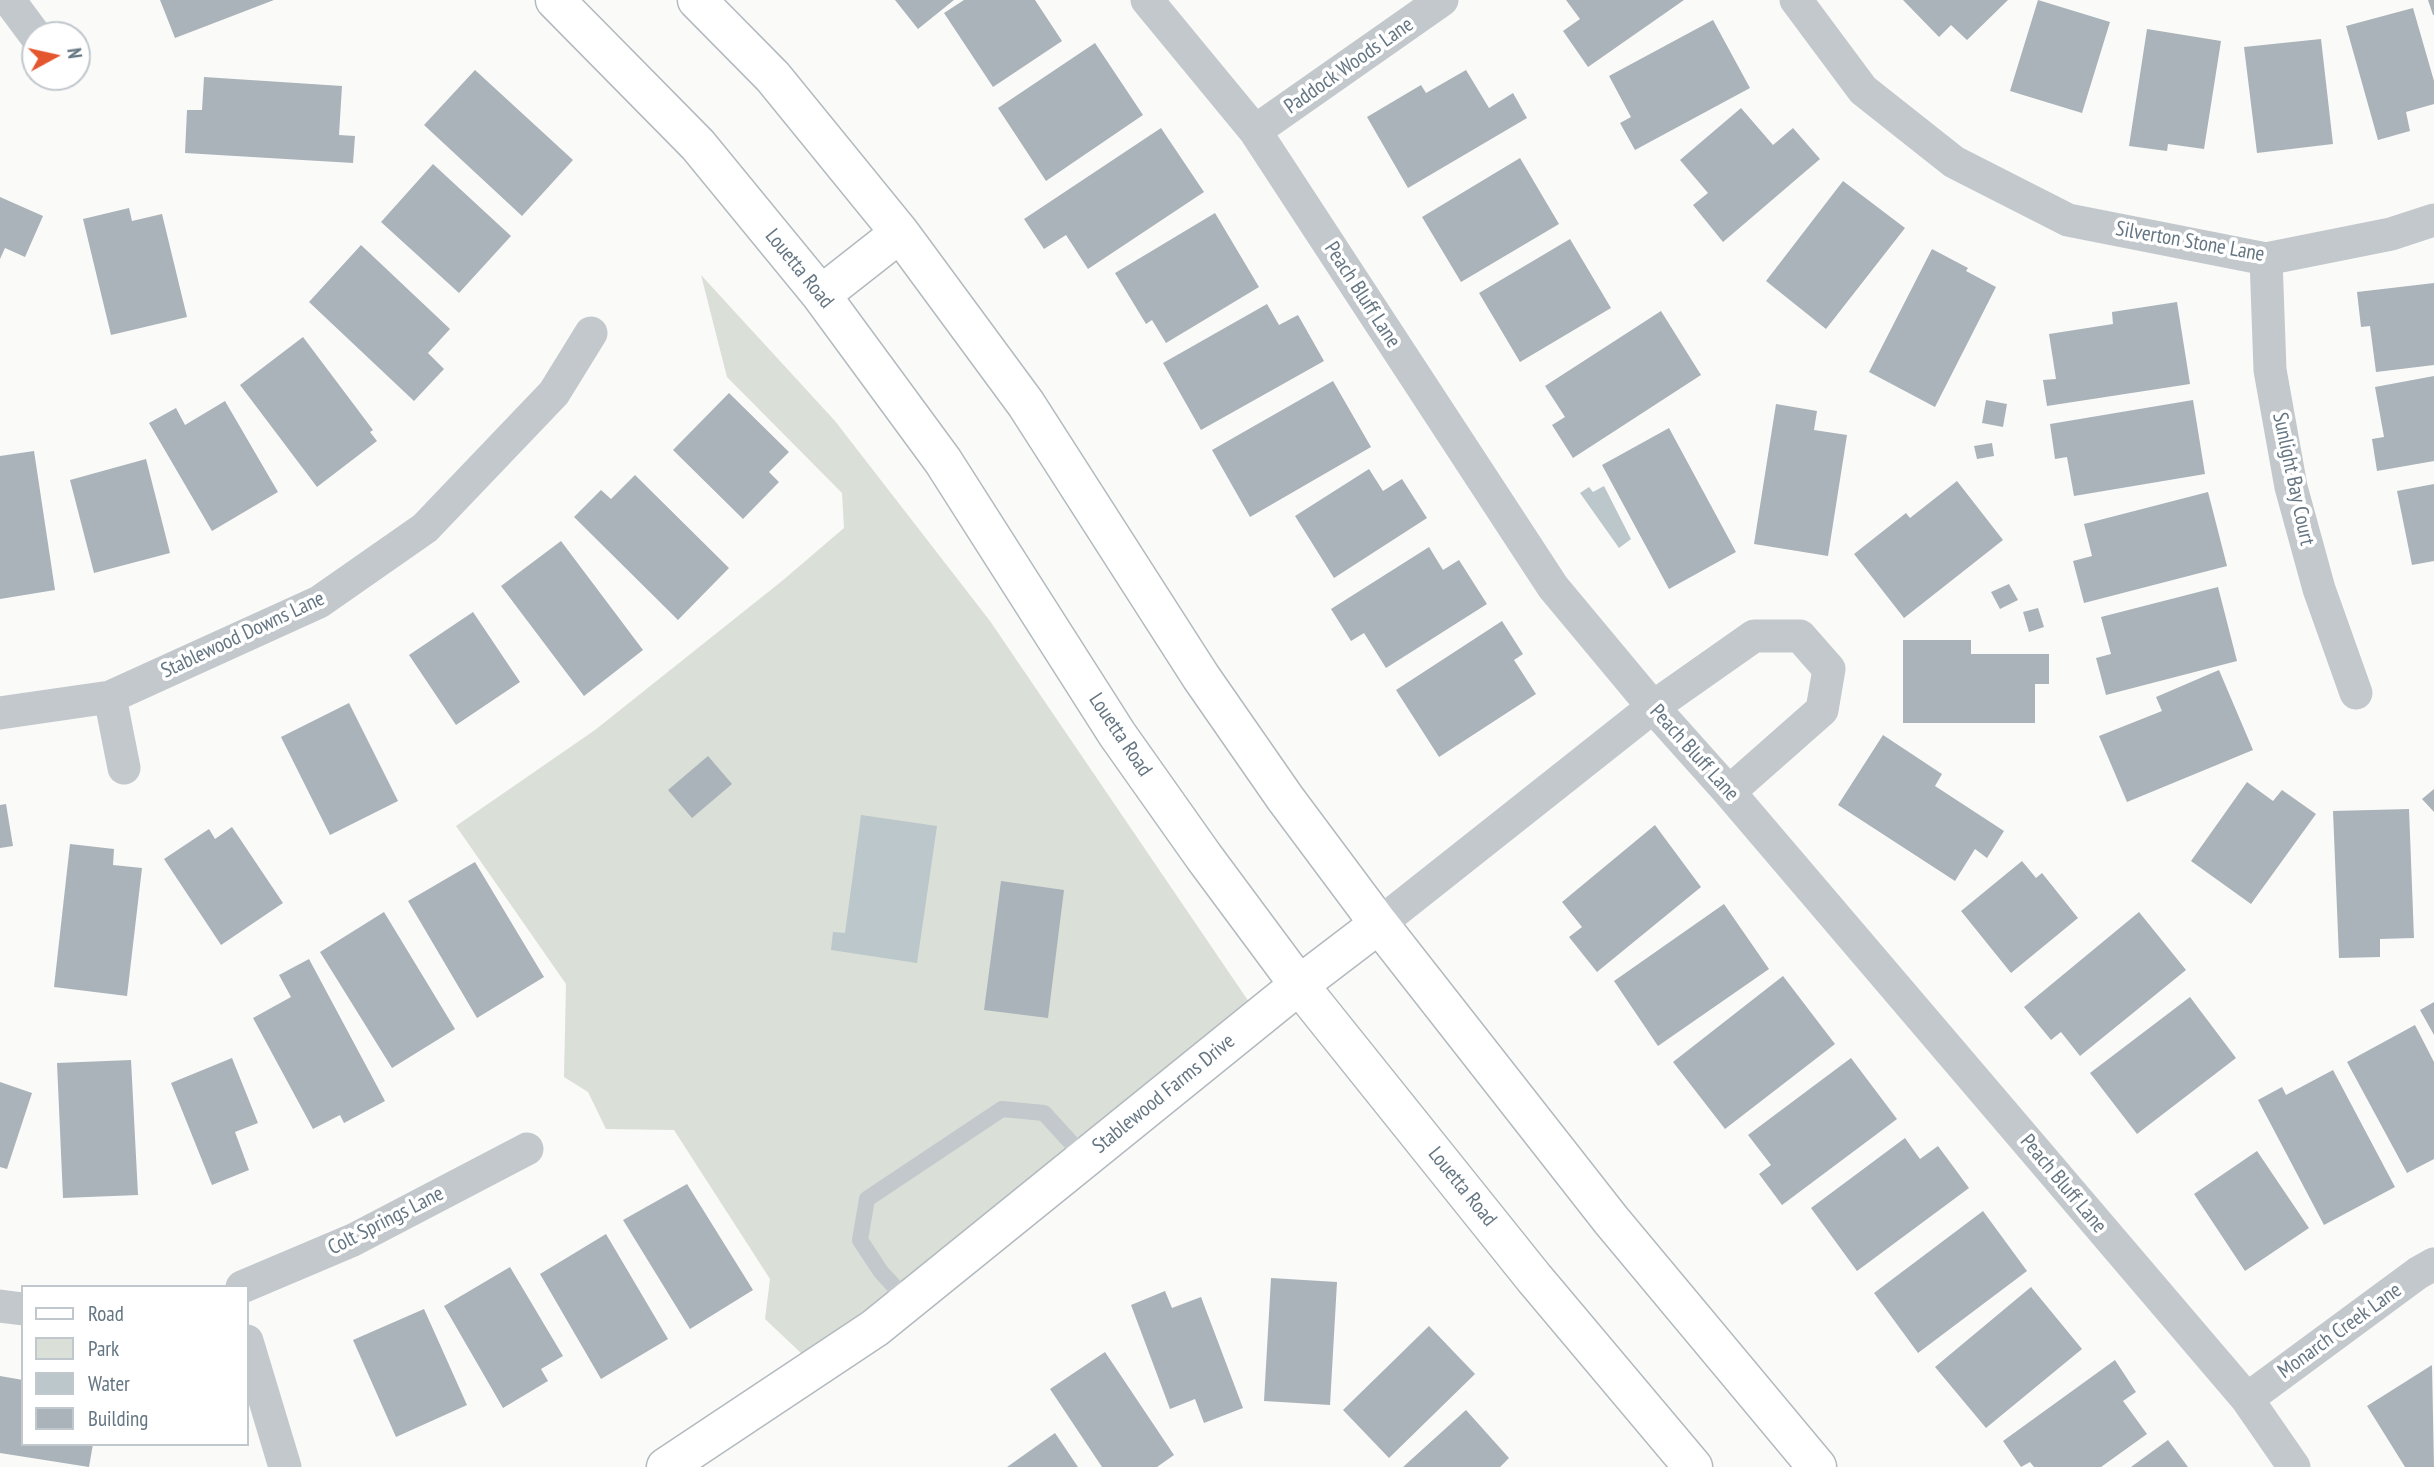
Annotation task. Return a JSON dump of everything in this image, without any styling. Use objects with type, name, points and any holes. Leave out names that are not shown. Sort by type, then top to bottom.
[{"type":"main road","name":"Louetta Road","points":[[555,0],[698,145],[821,295],[943,461],[1117,734],[1299,985],[1534,1278],[1693,1467]]},
{"type":"main road","points":[[698,0],[774,77],[900,233],[1026,404],[1201,677],[1285,798],[1379,925],[1611,1220],[1817,1467]]},
{"type":"main road","points":[[821,295],[900,233]]},
{"type":"main road","name":"Stablewood Farms Drive","points":[[680,1463],[875,1328],[1299,985],[1379,925]]},
{"type":"street","points":[[9,0],[25,21]]},
{"type":"street","name":"Peach Bluff Lane","points":[[1147,0],[1255,131],[1553,587],[2246,1399],[2294,1467]]},
{"type":"street","name":"Paddock Woods Lane","points":[[1255,131],[1442,0]]},
{"type":"street","name":"Silverton Stone Lane","points":[[1796,0],[1863,90],[1954,162],[2068,220],[2266,259],[2391,234],[2434,220]]},
{"type":"street","name":"Sunlight Bay Court","points":[[2266,259],[2270,370],[2291,487],[2319,589],[2356,693]]},
{"type":"street","name":"Stablewood Downs Lane","points":[[0,713],[110,697],[319,602],[425,528],[554,393],[591,334]]},
{"type":"street","name":"Stablewood Farms Drive","points":[[1379,925],[1653,707],[1754,636],[1800,636],[1829,669],[1822,710],[1730,792]]},
{"type":"street","points":[[110,697],[124,768]]},
{"type":"street","name":"Colt Springs Lane","points":[[247,1285],[353,1240],[527,1149]]},
{"type":"street","name":"Monarch Creek Lane","points":[[2246,1399],[2434,1264]]},
{"type":"street","points":[[0,1306],[21,1309]]},
{"type":"street","points":[[248,1343],[285,1467]]},
{"type":"lane","points":[[908,1301],[881,1272],[860,1240],[867,1199],[1002,1109],[1044,1113],[1085,1158]]},
{"type":"green space","points":[[701,275],[835,421],[990,621],[1249,1002],[942,1257],[802,1354],[765,1319],[770,1279],[674,1130],[606,1129],[588,1092],[564,1077],[566,984],[456,826],[595,730],[844,528],[842,493],[727,377]]},
{"type":"water","points":[[1604,486],[1631,539],[1619,548],[1580,493],[1589,487],[1593,492]]},
{"type":"water","points":[[861,815],[937,826],[917,963],[831,950],[833,932],[845,933]]},
{"type":"building","points":[[160,0],[274,0],[175,38]]},
{"type":"building","points":[[895,0],[954,0],[918,29]]},
{"type":"building","points":[[964,0],[1035,0],[1062,41],[993,87],[944,13]]},
{"type":"building","points":[[1566,0],[1684,0],[1588,67],[1563,31],[1580,19]]},
{"type":"building","points":[[1903,0],[2008,0],[1967,40],[1951,25],[1939,37]]},
{"type":"building","points":[[2038,0],[2110,22],[2082,113],[2010,91]]},
{"type":"building","points":[[2428,0],[2434,0],[2434,15],[2433,15]]},
{"type":"building","points":[[2413,8],[2434,81],[2434,104],[2406,112],[2410,131],[2378,140],[2346,26]]},
{"type":"building","points":[[1713,20],[1750,88],[1635,150],[1620,123],[1631,117],[1609,76]]},
{"type":"building","points":[[2147,29],[2221,41],[2204,149],[2168,144],[2167,151],[2129,146]]},
{"type":"building","points":[[2321,39],[2333,144],[2257,153],[2244,47]]},
{"type":"building","points":[[1095,43],[1143,115],[1046,181],[998,108]]},
{"type":"building","points":[[475,70],[573,160],[522,216],[424,125]]},
{"type":"building","points":[[1466,70],[1489,108],[1513,93],[1527,118],[1408,188],[1367,117],[1421,85],[1426,93]]},
{"type":"building","points":[[204,77],[342,86],[339,135],[355,136],[353,163],[185,153],[187,110],[202,110]]},
{"type":"building","points":[[1741,108],[1773,145],[1793,128],[1820,159],[1723,242],[1693,205],[1708,193],[1680,160]]},
{"type":"building","points":[[1161,128],[1204,192],[1088,269],[1066,235],[1044,249],[1024,219]]},
{"type":"building","points":[[1520,158],[1559,224],[1461,282],[1422,217]]},
{"type":"building","points":[[433,164],[511,236],[459,293],[381,222]]},
{"type":"building","points":[[1843,181],[1905,228],[1826,329],[1766,281]]},
{"type":"building","points":[[0,197],[43,216],[25,257],[5,248],[0,259]]},
{"type":"building","points":[[129,208],[132,221],[162,214],[187,317],[111,335],[83,219]]},
{"type":"building","points":[[1215,213],[1259,287],[1166,343],[1152,320],[1146,324],[1115,273]]},
{"type":"building","points":[[1570,239],[1611,308],[1520,362],[1479,293]]},
{"type":"building","points":[[361,245],[450,329],[428,353],[444,369],[414,401],[309,302]]},
{"type":"building","points":[[1932,249],[1996,287],[1935,407],[1869,372]]},
{"type":"building","points":[[2434,283],[2434,365],[2376,372],[2370,326],[2361,327],[2357,292]]},
{"type":"building","points":[[2177,302],[2190,384],[2047,406],[2043,380],[2056,379],[2049,334],[2113,324],[2112,312]]},
{"type":"building","points":[[1267,304],[1279,325],[1298,315],[1324,361],[1201,430],[1163,363]]},
{"type":"building","points":[[1661,311],[1701,375],[1573,458],[1552,425],[1565,417],[1545,386]]},
{"type":"building","points":[[303,337],[373,430],[370,432],[377,441],[317,487],[240,385]]},
{"type":"building","points":[[2434,376],[2434,461],[2377,471],[2372,439],[2384,437],[2375,387]]},
{"type":"building","points":[[1333,381],[1371,447],[1250,517],[1212,450]]},
{"type":"building","points":[[729,393],[789,452],[769,472],[779,482],[743,519],[673,450]]},
{"type":"building","points":[[1986,400],[2007,404],[2003,427],[1982,423]]},
{"type":"building","points":[[2193,400],[2205,474],[2074,496],[2067,457],[2055,459],[2050,424]]},
{"type":"building","points":[[225,401],[278,492],[212,531],[149,423],[176,408],[185,425]]},
{"type":"building","points":[[1776,404],[1817,411],[1814,430],[1847,435],[1828,556],[1754,544]]},
{"type":"building","points":[[1669,428],[1736,552],[1669,589],[1602,465]]},
{"type":"building","points":[[1992,443],[1994,456],[1977,459],[1974,446]]},
{"type":"building","points":[[34,451],[55,590],[0,599],[0,456]]},
{"type":"building","points":[[146,459],[170,553],[94,573],[70,480]]},
{"type":"building","points":[[1369,469],[1383,491],[1402,479],[1427,518],[1334,578],[1295,516]]},
{"type":"building","points":[[635,475],[729,568],[678,620],[574,517],[601,490],[611,499]]},
{"type":"building","points":[[1957,481],[2003,540],[1904,618],[1854,554],[1906,513],[1910,518]]},
{"type":"building","points":[[2434,484],[2434,561],[2412,565],[2397,491]]},
{"type":"building","points":[[2208,492],[2227,566],[2084,603],[2073,561],[2092,556],[2084,524]]},
{"type":"building","points":[[561,541],[643,650],[584,696],[501,586]]},
{"type":"building","points":[[1429,547],[1443,570],[1459,560],[1487,604],[1386,668],[1364,633],[1351,641],[1331,609]]},
{"type":"building","points":[[2009,584],[2018,600],[2000,609],[1991,592]]},
{"type":"building","points":[[2218,587],[2237,661],[2106,695],[2096,658],[2111,654],[2101,617]]},
{"type":"building","points":[[2038,608],[2044,627],[2029,632],[2023,612]]},
{"type":"building","points":[[473,612],[520,682],[456,725],[409,655]]},
{"type":"building","points":[[1502,621],[1523,654],[1514,660],[1536,694],[1439,757],[1396,690]]},
{"type":"building","points":[[1903,640],[1971,640],[1971,654],[2049,654],[2049,684],[2035,684],[2035,723],[1903,723]]},
{"type":"building","points":[[2219,670],[2253,750],[2127,802],[2099,736],[2162,711],[2156,697]]},
{"type":"building","points":[[349,703],[398,801],[330,835],[281,737]]},
{"type":"building","points":[[1883,735],[1942,774],[1935,786],[2004,831],[1987,858],[1975,849],[1955,881],[1838,805]]},
{"type":"building","points":[[708,756],[732,784],[692,818],[668,790]]},
{"type":"building","points":[[2247,782],[2273,801],[2282,790],[2316,814],[2251,904],[2191,861]]},
{"type":"building","points":[[2434,789],[2434,812],[2422,799]]},
{"type":"building","points":[[6,804],[13,846],[0,848],[0,805]]},
{"type":"building","points":[[2409,809],[2414,938],[2380,939],[2380,957],[2339,958],[2333,811]]},
{"type":"building","points":[[1655,825],[1701,887],[1597,972],[1569,937],[1582,927],[1562,902]]},
{"type":"building","points":[[232,827],[283,903],[221,945],[164,859],[209,829],[215,839]]},
{"type":"building","points":[[70,844],[114,849],[113,865],[142,868],[127,996],[54,987]]},
{"type":"building","points":[[2022,861],[2036,878],[2042,873],[2078,918],[2011,973],[1961,911]]},
{"type":"building","points":[[475,862],[544,977],[477,1018],[408,901]]},
{"type":"building","points":[[1001,881],[1064,890],[1048,1018],[984,1010]]},
{"type":"building","points":[[1724,904],[1769,969],[1658,1046],[1614,981]]},
{"type":"building","points":[[384,912],[455,1029],[392,1068],[320,952]]},
{"type":"building","points":[[2139,912],[2186,970],[2080,1056],[2061,1032],[2051,1040],[2024,1007]]},
{"type":"building","points":[[309,959],[385,1101],[344,1123],[340,1115],[313,1129],[253,1018],[291,997],[279,975]]},
{"type":"building","points":[[1783,976],[1835,1044],[1725,1129],[1673,1062]]},
{"type":"building","points":[[2190,997],[2236,1058],[2137,1134],[2090,1073]]},
{"type":"building","points":[[2434,1002],[2434,1035],[2420,1010]]},
{"type":"building","points":[[2415,1025],[2434,1062],[2434,1159],[2407,1173],[2347,1062]]},
{"type":"building","points":[[232,1058],[258,1123],[235,1132],[249,1170],[212,1185],[171,1083]]},
{"type":"building","points":[[1851,1058],[1897,1119],[1782,1205],[1759,1174],[1771,1165],[1748,1135]]},
{"type":"building","points":[[131,1060],[138,1195],[63,1198],[57,1063]]},
{"type":"building","points":[[2333,1070],[2395,1187],[2324,1225],[2258,1100],[2282,1087],[2286,1095]]},
{"type":"building","points":[[0,1082],[32,1093],[7,1169],[0,1167]]},
{"type":"building","points":[[1905,1138],[1920,1159],[1938,1146],[1969,1188],[1857,1271],[1811,1208]]},
{"type":"building","points":[[2257,1151],[2309,1228],[2245,1271],[2194,1194]]},
{"type":"building","points":[[687,1184],[753,1290],[690,1329],[623,1220]]},
{"type":"building","points":[[1983,1211],[2027,1271],[1918,1353],[1874,1293]]},
{"type":"building","points":[[606,1234],[668,1339],[601,1379],[540,1274]]},
{"type":"building","points":[[510,1267],[563,1356],[541,1369],[548,1381],[503,1408],[444,1306]]},
{"type":"building","points":[[1271,1278],[1337,1282],[1330,1405],[1264,1401]]},
{"type":"building","points":[[2031,1287],[2082,1349],[1986,1428],[1935,1367]]},
{"type":"building","points":[[1165,1291],[1172,1308],[1201,1297],[1243,1408],[1204,1423],[1195,1399],[1170,1409],[1131,1305]]},
{"type":"building","points":[[424,1309],[467,1405],[396,1437],[353,1340]]},
{"type":"building","points":[[1429,1326],[1475,1374],[1389,1458],[1343,1410]]},
{"type":"building","points":[[1105,1352],[1174,1455],[1157,1467],[1102,1467],[1050,1389]]},
{"type":"building","points":[[2115,1360],[2136,1392],[2123,1401],[2147,1434],[2101,1467],[2034,1467],[2030,1462],[2021,1467],[2003,1441]]},
{"type":"building","points":[[2432,1365],[2434,1467],[2405,1467],[2367,1406]]},
{"type":"building","points":[[0,1376],[21,1380],[21,1446],[93,1446],[89,1467],[0,1453]]},
{"type":"building","points":[[1466,1410],[1509,1458],[1500,1467],[1403,1467]]},
{"type":"building","points":[[1055,1433],[1078,1467],[1007,1467]]},
{"type":"building","points":[[2168,1440],[2188,1467],[2131,1467]]}]
